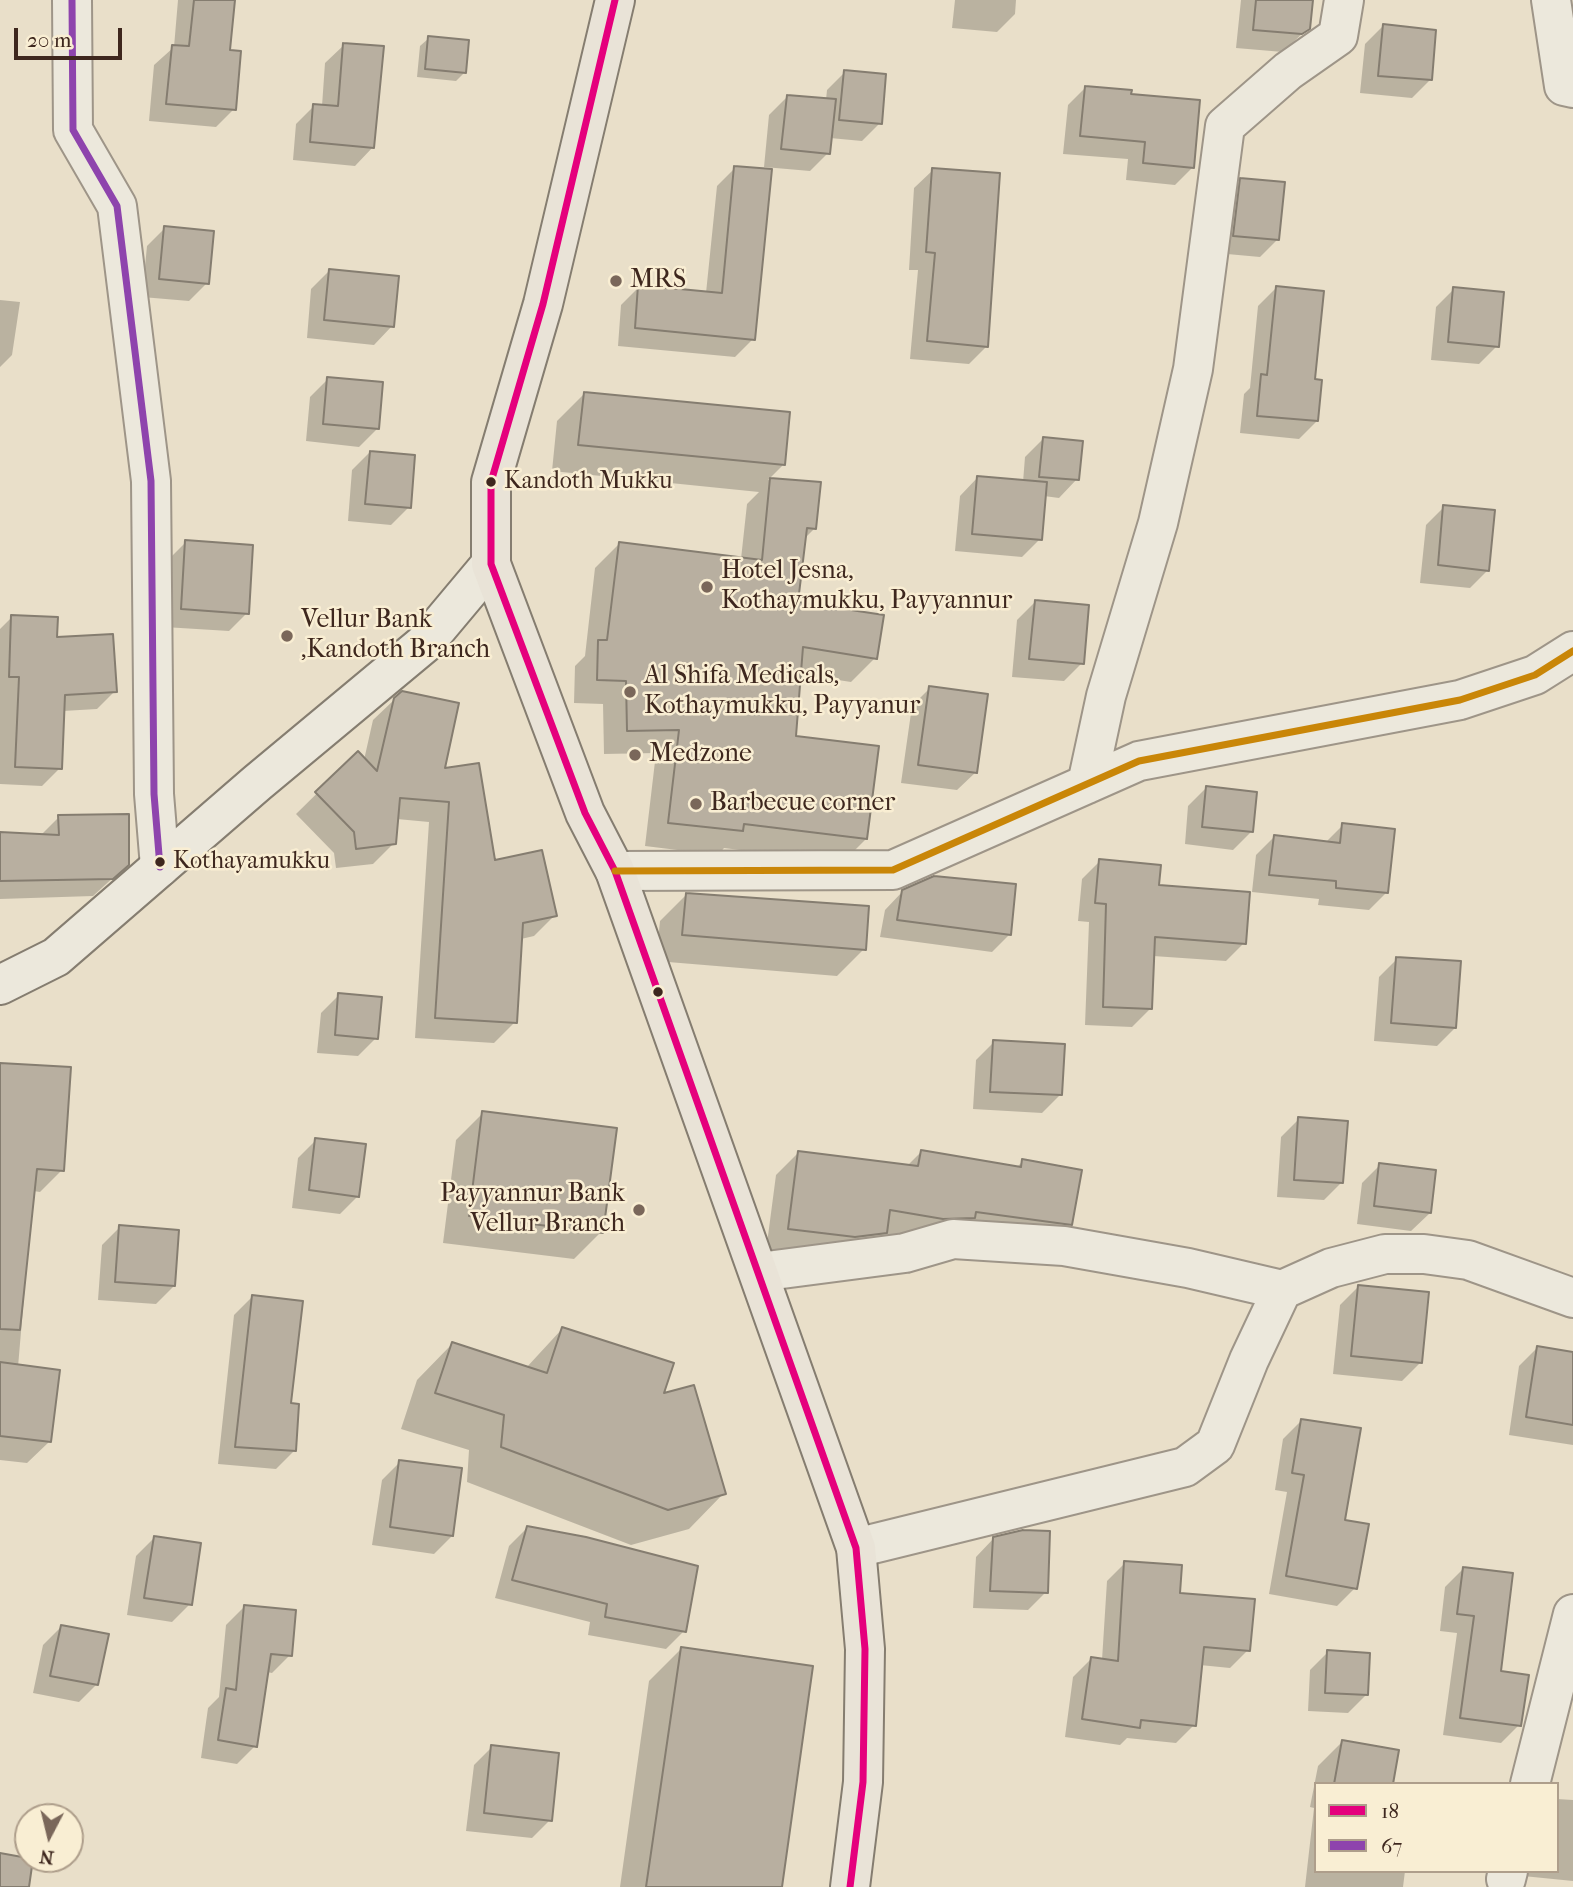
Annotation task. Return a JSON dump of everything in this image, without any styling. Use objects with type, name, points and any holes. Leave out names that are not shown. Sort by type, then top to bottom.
[{"type":"highway","points":[[615,0],[543,304],[491,482],[491,564],[585,813],[615,871],[760,1272],[856,1548],[865,1649],[863,1782],[850,1887]]},
{"type":"street","points":[[72,0],[73,130],[117,206],[151,481],[154,794],[160,867]]},
{"type":"street","points":[[1087,784],[1106,696],[1158,523],[1193,369],[1225,126],[1288,71],[1338,36],[1344,0]]},
{"type":"street","points":[[1551,0],[1564,86],[1573,88]]},
{"type":"street","points":[[0,985],[56,957],[424,644],[491,564]]},
{"type":"street","points":[[615,871],[893,870],[1139,761],[1460,700],[1535,675],[1573,651]]},
{"type":"street","points":[[760,1272],[905,1253],[953,1239],[1064,1246],[1188,1268],[1282,1290],[1331,1268],[1385,1254],[1424,1254],[1468,1260],[1573,1298]]},
{"type":"street","points":[[856,1548],[1185,1467],[1215,1445],[1249,1360],[1282,1290]]},
{"type":"street","points":[[1531,1782],[1573,1614]]},
{"type":"building","points":[[194,0],[235,0],[230,50],[241,51],[236,110],[166,104],[172,45],[189,46]]},
{"type":"building","points":[[1256,0],[1313,0],[1310,29],[1302,34],[1253,30]]},
{"type":"building","points":[[1383,24],[1436,30],[1432,80],[1378,76]]},
{"type":"building","points":[[428,36],[469,40],[466,73],[425,69]]},
{"type":"building","points":[[343,43],[384,46],[374,148],[310,142],[313,104],[338,106]]},
{"type":"building","points":[[844,70],[886,74],[882,124],[839,120]]},
{"type":"building","points":[[1085,86],[1132,90],[1131,94],[1200,100],[1194,168],[1143,163],[1145,142],[1080,136]]},
{"type":"building","points":[[787,95],[836,99],[830,154],[781,149]]},
{"type":"building","points":[[734,166],[772,169],[755,340],[635,328],[638,285],[722,293]]},
{"type":"building","points":[[932,168],[1000,173],[988,347],[927,341],[935,253],[926,252]]},
{"type":"building","points":[[1240,178],[1285,182],[1279,240],[1233,236]]},
{"type":"building","points":[[164,226],[214,231],[209,284],[159,279]]},
{"type":"building","points":[[329,269],[399,276],[394,327],[324,320]]},
{"type":"building","points":[[1276,286],[1324,291],[1315,379],[1322,380],[1318,421],[1257,416],[1261,374],[1267,375]]},
{"type":"building","points":[[1453,287],[1504,292],[1499,347],[1448,342]]},
{"type":"building","points":[[327,377],[383,382],[379,429],[323,424]]},
{"type":"building","points":[[584,392],[790,412],[785,465],[578,445]]},
{"type":"building","points":[[1043,437],[1083,441],[1079,480],[1039,477]]},
{"type":"building","points":[[370,451],[415,455],[411,508],[365,504]]},
{"type":"building","points":[[977,476],[1047,482],[1042,540],[972,534]]},
{"type":"building","points":[[770,478],[821,482],[816,529],[807,528],[798,602],[884,615],[877,659],[803,647],[796,736],[879,746],[867,839],[744,824],[743,831],[668,823],[679,730],[627,731],[626,681],[597,680],[598,640],[607,640],[619,542],[762,560]]},
{"type":"building","points":[[1443,505],[1495,510],[1489,571],[1438,565]]},
{"type":"building","points":[[185,540],[253,545],[249,614],[181,609]]},
{"type":"building","points":[[1035,600],[1089,605],[1084,664],[1029,659]]},
{"type":"building","points":[[11,615],[58,617],[57,637],[113,634],[117,692],[65,695],[62,769],[15,767],[19,677],[9,677]]},
{"type":"building","points":[[929,686],[988,694],[977,773],[918,765]]},
{"type":"building","points":[[402,691],[459,703],[445,768],[479,763],[495,860],[542,850],[557,916],[523,923],[517,1023],[435,1018],[449,802],[400,798],[396,844],[356,849],[354,832],[315,792],[358,751],[377,771],[394,698]]},
{"type":"building","points":[[1206,786],[1257,792],[1253,832],[1202,827]]},
{"type":"building","points":[[129,814],[129,865],[113,879],[0,881],[0,832],[59,835],[58,815]]},
{"type":"building","points":[[1342,823],[1395,829],[1388,893],[1336,888],[1336,881],[1269,875],[1274,835],[1340,843]]},
{"type":"building","points":[[1099,859],[1161,865],[1159,885],[1250,892],[1246,944],[1155,937],[1152,1009],[1103,1007],[1106,904],[1095,903]]},
{"type":"building","points":[[934,876],[1016,884],[1011,935],[897,920],[902,890]]},
{"type":"building","points":[[686,893],[869,906],[866,950],[682,935]]},
{"type":"building","points":[[1396,957],[1461,961],[1456,1028],[1391,1023]]},
{"type":"building","points":[[338,993],[382,997],[378,1039],[335,1035]]},
{"type":"building","points":[[993,1040],[1065,1044],[1062,1095],[990,1092]]},
{"type":"building","points":[[0,1063],[71,1067],[64,1171],[37,1169],[20,1330],[0,1329]]},
{"type":"building","points":[[482,1111],[617,1128],[603,1233],[469,1216]]},
{"type":"building","points":[[1298,1117],[1348,1121],[1343,1183],[1294,1180]]},
{"type":"building","points":[[315,1138],[366,1144],[359,1197],[309,1190]]},
{"type":"building","points":[[921,1150],[1021,1167],[1022,1159],[1082,1170],[1072,1225],[976,1212],[975,1218],[943,1219],[890,1210],[887,1233],[855,1237],[788,1229],[798,1151],[918,1166]]},
{"type":"building","points":[[1379,1163],[1436,1170],[1431,1213],[1374,1206]]},
{"type":"building","points":[[119,1225],[179,1230],[175,1286],[115,1282]]},
{"type":"building","points":[[1358,1285],[1429,1292],[1422,1363],[1351,1356]]},
{"type":"building","points":[[252,1295],[303,1301],[291,1403],[299,1404],[296,1451],[235,1447]]},
{"type":"building","points":[[562,1327],[674,1363],[664,1393],[694,1385],[726,1494],[668,1510],[501,1447],[504,1415],[435,1393],[452,1342],[547,1373]]},
{"type":"building","points":[[1537,1346],[1573,1352],[1573,1425],[1526,1417]]},
{"type":"building","points":[[0,1362],[60,1370],[51,1442],[0,1436]]},
{"type":"building","points":[[1301,1419],[1361,1428],[1345,1520],[1369,1524],[1357,1589],[1286,1576],[1304,1475],[1292,1473]]},
{"type":"building","points":[[399,1460],[462,1468],[453,1536],[390,1527]]},
{"type":"building","points":[[527,1526],[586,1537],[698,1566],[686,1632],[605,1617],[607,1604],[512,1580]]},
{"type":"building","points":[[1023,1530],[1050,1531],[1048,1593],[990,1591],[993,1537]]},
{"type":"building","points":[[154,1536],[201,1543],[192,1605],[144,1598]]},
{"type":"building","points":[[1124,1561],[1182,1565],[1180,1593],[1255,1599],[1250,1651],[1204,1647],[1196,1726],[1141,1720],[1140,1728],[1082,1719],[1091,1657],[1118,1661]]},
{"type":"building","points":[[1463,1567],[1513,1573],[1501,1671],[1529,1675],[1521,1726],[1460,1718],[1474,1616],[1457,1614]]},
{"type":"building","points":[[244,1605],[296,1610],[292,1656],[271,1654],[257,1747],[218,1740],[226,1688],[236,1690]]},
{"type":"building","points":[[61,1625],[109,1634],[98,1685],[50,1676]]},
{"type":"building","points":[[681,1647],[813,1666],[782,1887],[646,1887]]},
{"type":"building","points":[[1327,1650],[1370,1653],[1368,1695],[1325,1693]]},
{"type":"building","points":[[1342,1740],[1399,1750],[1393,1782],[1334,1782]]},
{"type":"building","points":[[491,1745],[559,1753],[552,1821],[484,1813]]},
{"type":"building","points":[[0,1853],[14,1856],[14,1873],[31,1873],[29,1887],[0,1887]]},
{"type":"transit line","name":"67","points":[[72,0],[73,130],[117,206],[151,481],[154,794],[160,867]]},
{"type":"transit line","name":"18","points":[[615,0],[543,304],[491,482],[491,564],[585,813],[615,871],[856,1548],[865,1649],[863,1782],[850,1887]]},
{"type":"transit line","points":[[615,871],[893,870],[1139,761],[1460,700],[1535,675],[1573,651]]},
{"type":"place","name":"MRS","points":[[616,281]]},
{"type":"place","name":"Kandoth Mukku","points":[[491,482]]},
{"type":"place","name":"Hotel Jesna, Kothaymukku, Payyannur","points":[[707,587]]},
{"type":"place","name":"Vellur Bank ,Kandoth Branch","points":[[287,636]]},
{"type":"place","name":"Al Shifa Medicals, Kothaymukku, Payyanur","points":[[630,692]]},
{"type":"place","name":"Medzone","points":[[635,755]]},
{"type":"place","name":"Barbecue corner","points":[[696,804]]},
{"type":"place","name":"Kothayamukku","points":[[160,862]]},
{"type":"place","name":"Payyannur Bank Vellur Branch","points":[[639,1210]]}]
